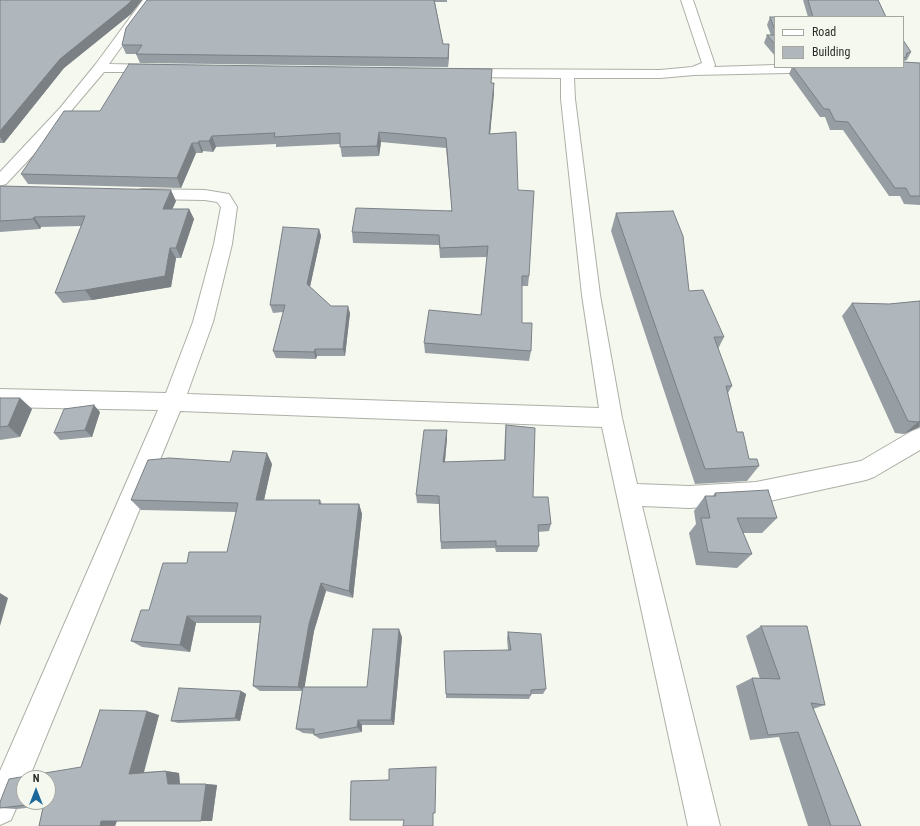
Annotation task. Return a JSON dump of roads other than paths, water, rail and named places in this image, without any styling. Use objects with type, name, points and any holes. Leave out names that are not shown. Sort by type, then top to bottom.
[{"type":"street","points":[[0,181],[37,142],[100,68],[149,0]]},
{"type":"street","points":[[687,0],[709,65],[694,71]]},
{"type":"street","points":[[100,68],[170,69]]},
{"type":"street","points":[[449,73],[660,74],[694,71],[832,68]]},
{"type":"street","points":[[566,74],[591,295],[611,418],[627,494],[704,826]]},
{"type":"street","points":[[0,809],[173,402],[203,322],[223,244],[229,207],[223,198],[205,195],[126,193]]},
{"type":"street","points":[[0,398],[173,402],[611,418]]},
{"type":"street","points":[[627,494],[689,497],[756,493],[778,489],[866,470],[920,438]]}]
